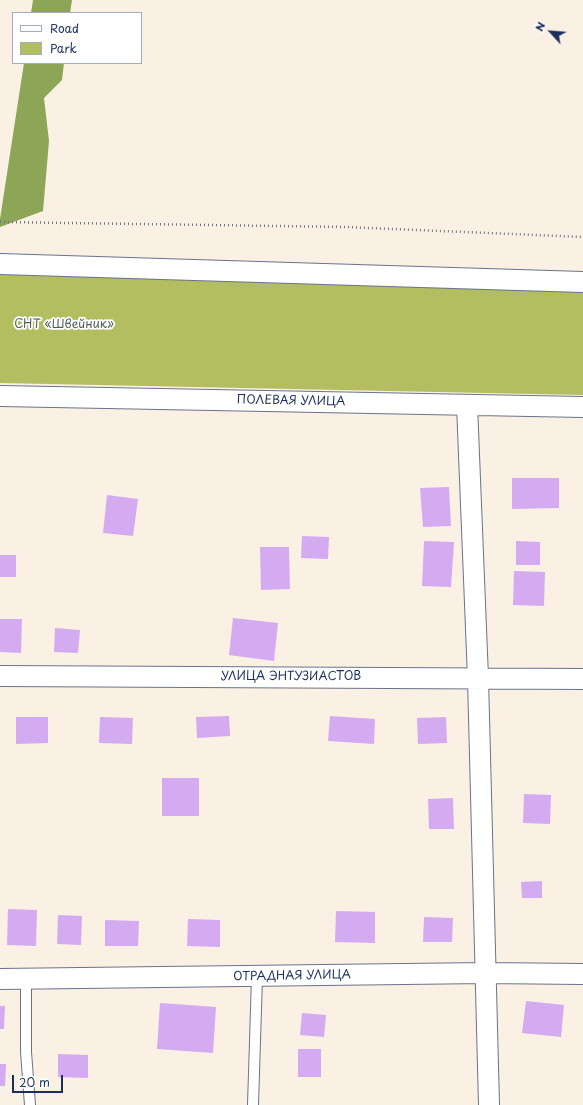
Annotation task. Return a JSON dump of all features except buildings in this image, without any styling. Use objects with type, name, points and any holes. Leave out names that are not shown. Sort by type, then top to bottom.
[{"type":"street","points":[[0,264],[583,282]]},
{"type":"street","name":"ПОЛЕВАЯ УЛИЦА","points":[[0,396],[583,407]]},
{"type":"street","points":[[467,405],[478,678],[489,1105]]},
{"type":"street","name":"УЛИЦА ЭНТУЗИАСТОВ","points":[[0,676],[583,679]]},
{"type":"street","name":"ОТРАДНАЯ УЛИЦА","points":[[0,979],[26,980],[485,973],[583,974]]},
{"type":"lane","points":[[253,1105],[257,976]]},
{"type":"lane","points":[[26,980],[26,1052],[30,1105]]},
{"type":"path","points":[[0,222],[346,227],[583,237]]},
{"type":"green space","points":[[33,0],[72,0],[70,12],[31,12]]},
{"type":"green space","points":[[24,64],[64,64],[62,80],[44,98],[49,141],[43,211],[0,227]]},
{"type":"green space","name":"СНТ «Швейник»","points":[[0,262],[583,286],[583,395],[0,383]]}]
